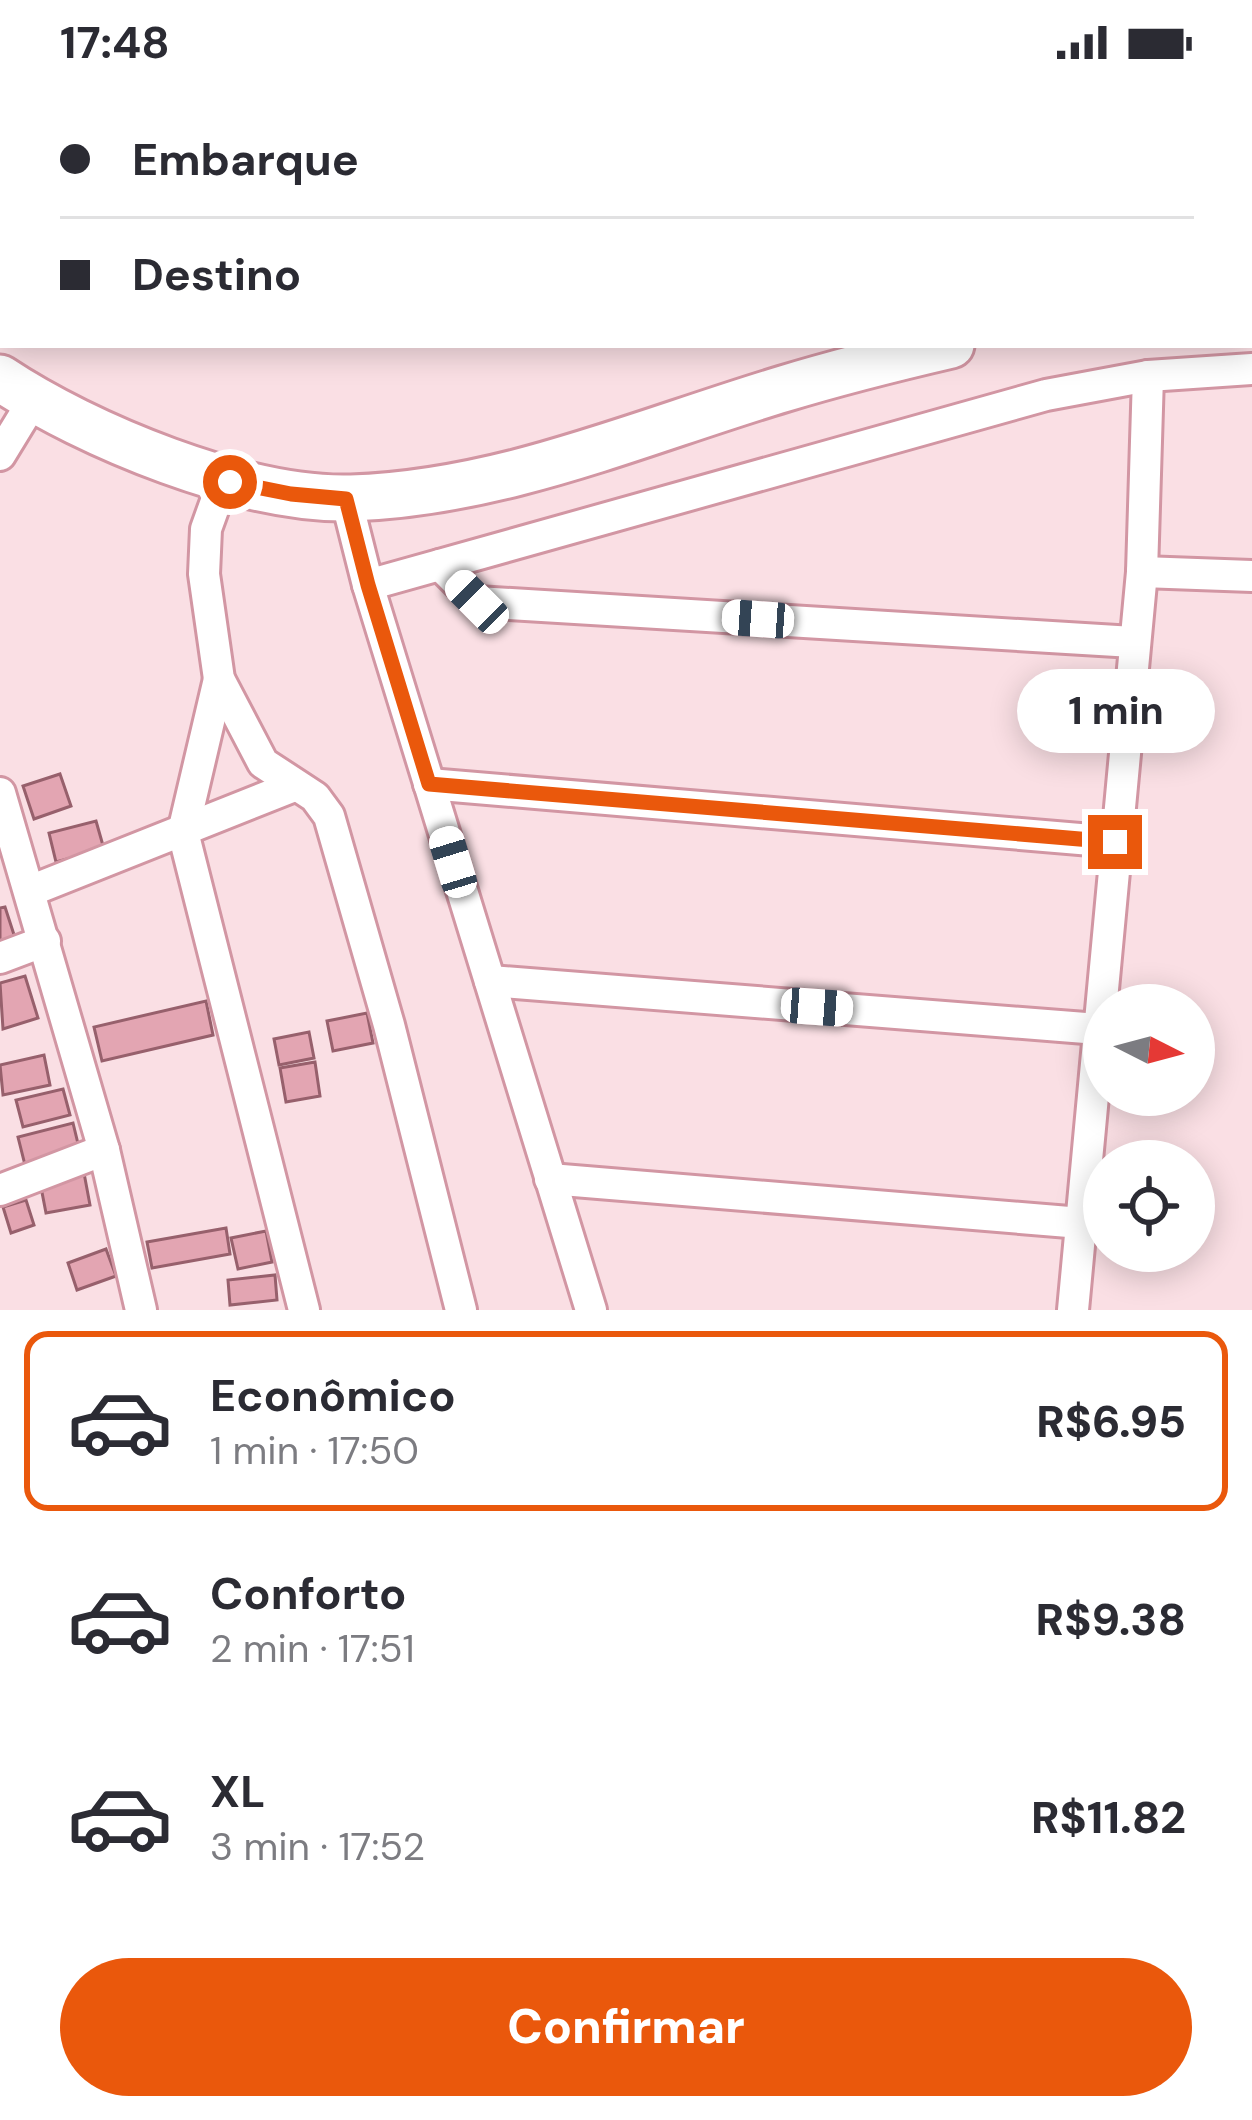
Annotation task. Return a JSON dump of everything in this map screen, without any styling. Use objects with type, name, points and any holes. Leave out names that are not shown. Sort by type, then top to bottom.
[{"type":"main road","points":[[17,389],[148,452],[224,479],[291,494],[346,499],[469,484],[574,460],[877,354],[926,348]]},
{"type":"street","points":[[368,585],[1046,395],[1148,376],[1252,369]]},
{"type":"street","points":[[1102,984],[1142,572],[1148,376]]},
{"type":"street","points":[[0,454],[17,389]]},
{"type":"street","points":[[224,479],[206,529],[204,574],[219,679],[263,763],[315,797],[329,816],[443,1228],[460,1310]]},
{"type":"street","points":[[346,499],[368,585],[591,1310]]},
{"type":"street","points":[[440,565],[477,602],[1133,642]]},
{"type":"street","points":[[1142,572],[1252,576]]},
{"type":"street","points":[[219,679],[183,832],[304,1310]]},
{"type":"street","points":[[429,784],[1115,842]]},
{"type":"street","points":[[30,891],[294,786]]},
{"type":"street","points":[[0,793],[104,1150],[141,1310]]},
{"type":"street","points":[[0,958],[45,941]]},
{"type":"street","points":[[490,981],[1083,1028]]},
{"type":"street","points":[[1073,1310],[1090,1116]]},
{"type":"street","points":[[0,1190],[104,1150]]},
{"type":"street","points":[[550,1179],[1081,1222]]},
{"type":"building","points":[[60,774],[71,806],[34,819],[23,786]]},
{"type":"building","points":[[96,821],[104,849],[56,862],[49,833]]},
{"type":"building","points":[[5,907],[18,947],[0,953],[0,908]]},
{"type":"building","points":[[25,976],[38,1018],[3,1029],[0,983]]},
{"type":"building","points":[[206,1001],[213,1035],[102,1061],[94,1027]]},
{"type":"building","points":[[367,1013],[373,1043],[333,1051],[327,1021]]},
{"type":"building","points":[[309,1032],[314,1058],[279,1065],[274,1039]]},
{"type":"building","points":[[44,1055],[50,1085],[3,1095],[0,1065]]},
{"type":"building","points":[[315,1062],[320,1096],[286,1102],[280,1068]]},
{"type":"building","points":[[63,1089],[70,1115],[23,1127],[16,1100]]},
{"type":"building","points":[[73,1123],[80,1152],[25,1165],[18,1137]]},
{"type":"building","points":[[84,1173],[90,1205],[46,1213],[40,1182]]},
{"type":"building","points":[[26,1200],[34,1225],[11,1233],[3,1207]]},
{"type":"building","points":[[226,1228],[230,1254],[152,1268],[147,1242]]},
{"type":"building","points":[[266,1231],[272,1262],[238,1269],[231,1238]]},
{"type":"building","points":[[106,1249],[116,1276],[77,1290],[68,1263]]},
{"type":"building","points":[[275,1275],[277,1300],[230,1305],[228,1280]]},
{"type":"route","points":[[230,482],[346,499],[429,784],[1115,842]]}]
